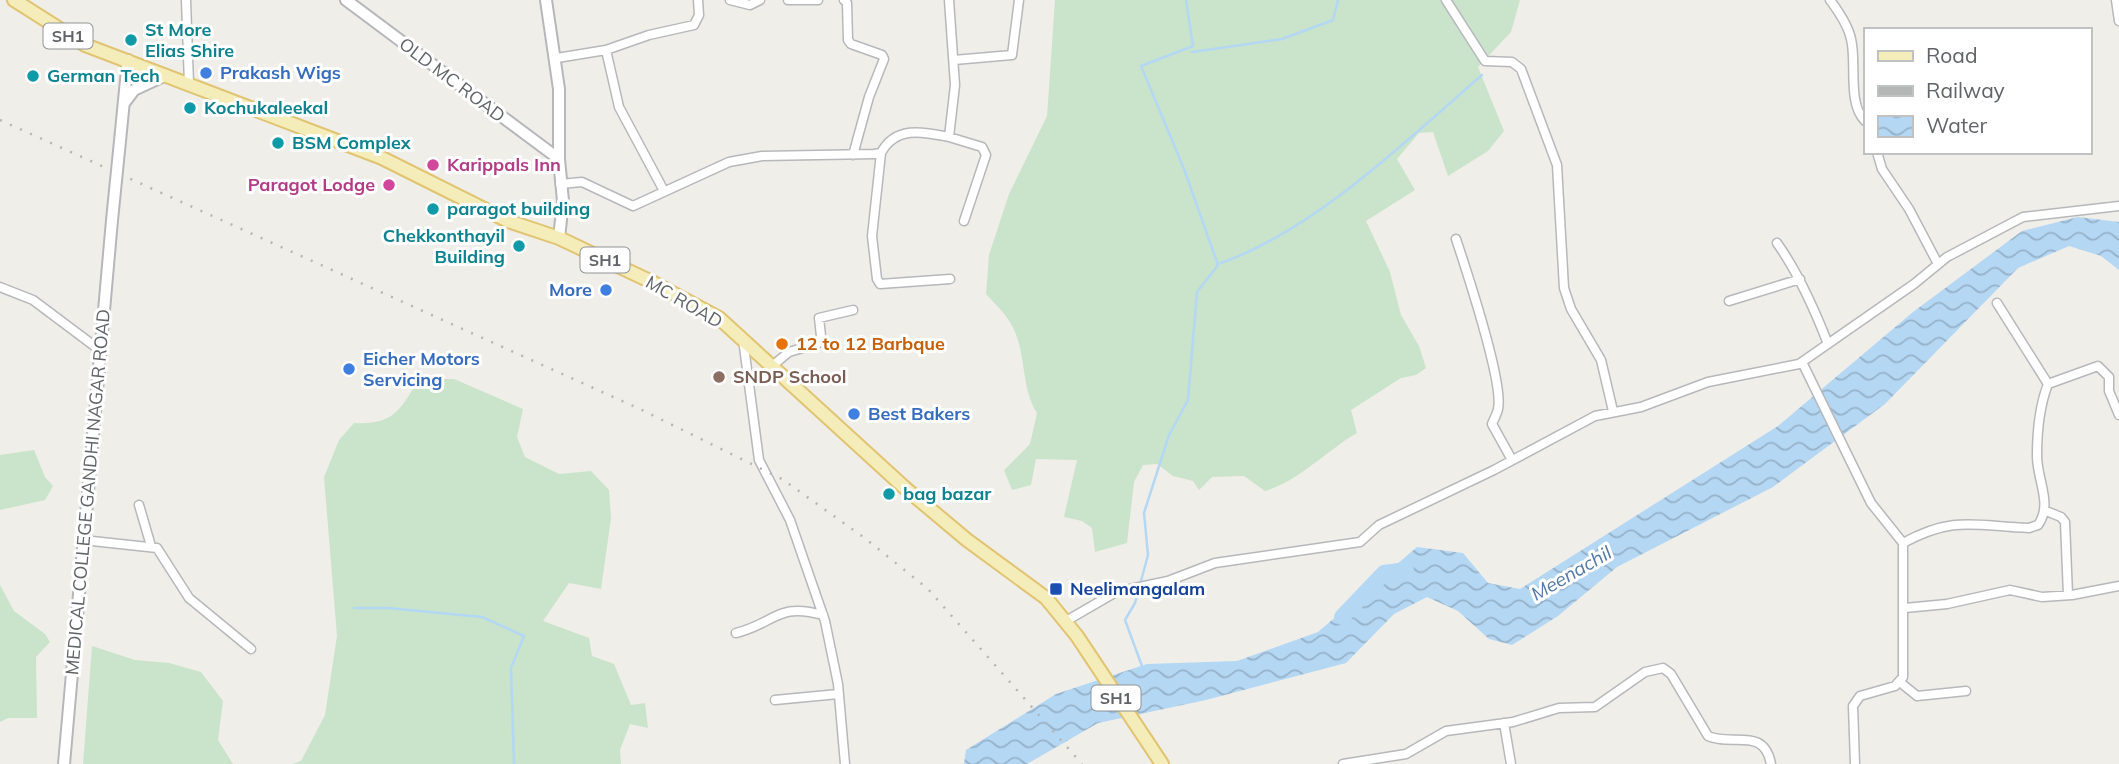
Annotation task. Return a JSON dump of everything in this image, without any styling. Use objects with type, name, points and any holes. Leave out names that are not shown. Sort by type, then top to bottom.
[{"type":"main road","name":"MC ROAD","points":[[14,0],[75,40],[382,158],[509,220],[559,238],[719,318],[905,488],[967,540],[1046,598],[1066,621],[1151,752],[1162,764]]},
{"type":"main road","name":"OLD MC ROAD","points":[[346,0],[559,159]]},
{"type":"main road","points":[[546,0],[557,58],[563,216],[559,238]]},
{"type":"main road","name":"MEDICAL COLLEGE GANDHI NAGAR ROAD","points":[[64,764],[128,60]]},
{"type":"main road","points":[[123,104],[134,90],[166,75]]},
{"type":"street","points":[[186,0],[189,84]]},
{"type":"street","points":[[557,58],[606,50],[649,35],[694,26],[699,15],[698,0]]},
{"type":"street","points":[[730,0],[750,5],[760,0]]},
{"type":"street","points":[[788,0],[818,0]]},
{"type":"street","points":[[844,0],[847,3],[848,40],[851,44],[883,55],[884,59],[869,97],[853,155]]},
{"type":"street","points":[[949,0],[954,60],[949,137]]},
{"type":"street","points":[[954,60],[1012,55],[1019,0]]},
{"type":"street","points":[[1446,0],[1485,61],[1512,62],[1521,69],[1557,165],[1564,288],[1572,310],[1601,360],[1613,411]]},
{"type":"street","points":[[1830,0],[1841,15],[1851,40],[1853,78],[1860,116],[1864,120]]},
{"type":"street","points":[[2116,0],[2119,21]]},
{"type":"street","points":[[606,50],[619,107],[664,191]]},
{"type":"street","points":[[950,279],[880,284],[877,279],[872,236],[881,153],[886,145],[899,134],[913,132],[949,137],[982,148],[986,155],[964,221]]},
{"type":"street","points":[[560,184],[582,182],[633,206],[729,162],[762,156],[881,153]]},
{"type":"street","points":[[1878,154],[1882,169],[1909,209],[1938,264]]},
{"type":"street","points":[[1066,621],[1105,597],[1231,559],[1360,542],[1379,525],[1512,460],[1581,422],[1613,411],[1641,407],[1708,382],[1802,362],[1938,264],[2023,217],[2119,206]]},
{"type":"street","points":[[1456,239],[1488,342],[1498,396],[1498,408],[1492,424],[1512,460]]},
{"type":"street","points":[[1777,243],[1800,279],[1828,344]]},
{"type":"street","points":[[1730,300],[1800,279]]},
{"type":"street","points":[[0,287],[33,300],[101,351]]},
{"type":"street","points":[[1903,543],[1940,527],[1964,521],[2029,528],[2038,525],[2046,511],[2037,459],[2038,425],[2048,384],[1997,303]]},
{"type":"street","points":[[772,366],[789,352],[819,343],[819,318],[853,310]]},
{"type":"street","points":[[743,339],[759,460],[790,520],[823,615],[838,694],[845,764]]},
{"type":"street","points":[[1802,362],[1871,503],[1903,543],[1905,663],[1901,683]]},
{"type":"street","points":[[2048,384],[2098,366],[2109,377],[2109,391],[2119,415]]},
{"type":"street","points":[[139,506],[151,546]]},
{"type":"street","points":[[2046,511],[2061,517],[2065,522],[2068,595]]},
{"type":"street","points":[[83,540],[151,546],[160,551],[189,598],[251,649]]},
{"type":"street","points":[[1905,608],[1947,604],[2010,590],[2042,597],[2119,586]]},
{"type":"street","points":[[736,633],[758,628],[774,615],[800,609],[823,615]]},
{"type":"street","points":[[1343,764],[1406,754],[1446,731],[1536,717],[1559,708],[1595,707],[1644,672],[1663,668],[1671,674],[1708,736],[1716,740],[1757,741],[1768,751],[1771,764]]},
{"type":"street","points":[[1901,683],[1917,696],[1966,691]]},
{"type":"street","points":[[1855,764],[1853,706],[1860,696],[1901,683]]},
{"type":"street","points":[[775,700],[838,694]]},
{"type":"street","points":[[1504,723],[1511,764]]},
{"type":"green space","points":[[1055,0],[1520,0],[1511,32],[1478,67],[1504,131],[1488,151],[1448,176],[1433,132],[1419,133],[1397,159],[1415,190],[1366,221],[1390,272],[1401,315],[1419,346],[1426,368],[1416,375],[1401,378],[1351,410],[1357,433],[1301,473],[1265,491],[1244,476],[1212,477],[1199,490],[1193,481],[1173,476],[1157,464],[1143,465],[1134,482],[1127,543],[1095,552],[1092,528],[1082,521],[1064,517],[1077,460],[1036,459],[1031,485],[1012,490],[1004,470],[1030,444],[1037,413],[1028,392],[1016,334],[1006,316],[986,294],[989,255],[1009,194],[1047,116]]},
{"type":"green space","points":[[419,379],[454,379],[523,409],[517,437],[525,457],[559,474],[591,471],[609,490],[611,518],[601,589],[569,583],[543,621],[589,638],[592,656],[614,664],[631,705],[645,703],[648,728],[630,724],[620,750],[621,764],[292,764],[301,761],[325,715],[337,636],[324,477],[339,440],[354,423],[387,418],[401,407]]},
{"type":"green space","points":[[34,450],[45,477],[53,486],[45,500],[0,510],[0,455]]},
{"type":"green space","points":[[0,585],[14,611],[45,634],[50,642],[36,657],[37,718],[8,718],[0,722]]},
{"type":"green space","points":[[92,646],[135,660],[169,663],[201,672],[223,701],[218,740],[233,764],[83,764]]},
{"type":"water","points":[[2078,217],[2119,222],[2119,270],[2101,256],[2069,246],[2018,268],[1885,404],[1773,487],[1617,567],[1558,616],[1512,645],[1489,639],[1458,611],[1427,597],[1394,614],[1346,663],[1206,700],[1098,723],[1027,764],[964,764],[966,750],[1056,694],[1147,664],[1237,661],[1318,632],[1417,547],[1463,553],[1488,583],[1520,589],[1778,426],[1913,312],[2022,231]]},
{"type":"waterway","points":[[1142,666],[1125,620],[1135,603],[1148,555],[1144,513],[1169,435],[1188,400],[1197,292],[1218,265],[1184,169],[1141,66],[1193,46],[1186,0]]},
{"type":"waterway","points":[[1192,52],[1282,39],[1333,20],[1338,0]]},
{"type":"waterway","points":[[1221,263],[1291,229],[1325,206],[1359,181],[1482,75]]},
{"type":"waterway","name":"Meenachil","points":[[1342,617],[1384,573],[1406,570]]},
{"type":"waterway","points":[[354,608],[388,608],[482,617],[524,636],[511,668],[514,764]]},
{"type":"railway","points":[[0,120],[642,410],[782,479],[866,539],[928,589],[1082,764]]},
{"type":"place","name":"St More Elias Shire","points":[[131,40]]},
{"type":"place","name":"Prakash Wigs","points":[[206,73]]},
{"type":"place","name":"German Tech","points":[[33,76]]},
{"type":"place","name":"Kochukaleekal","points":[[190,108]]},
{"type":"place","name":"BSM Complex","points":[[278,143]]},
{"type":"place","name":"Karippals Inn","points":[[433,165]]},
{"type":"place","name":"Paragot Lodge","points":[[389,185]]},
{"type":"place","name":"paragot building","points":[[433,209]]},
{"type":"place","name":"Chekkonthayil Building","points":[[519,246]]},
{"type":"place","name":"More","points":[[606,290]]},
{"type":"place","name":"12 to 12 Barbque","points":[[782,344]]},
{"type":"place","name":"Eicher Motors Servicing","points":[[349,369]]},
{"type":"place","name":"SNDP School","points":[[719,377]]},
{"type":"place","name":"Best Bakers","points":[[854,414]]},
{"type":"place","name":"bag bazar","points":[[889,494]]},
{"type":"place","name":"Neelimangalam","points":[[1056,589]]}]
